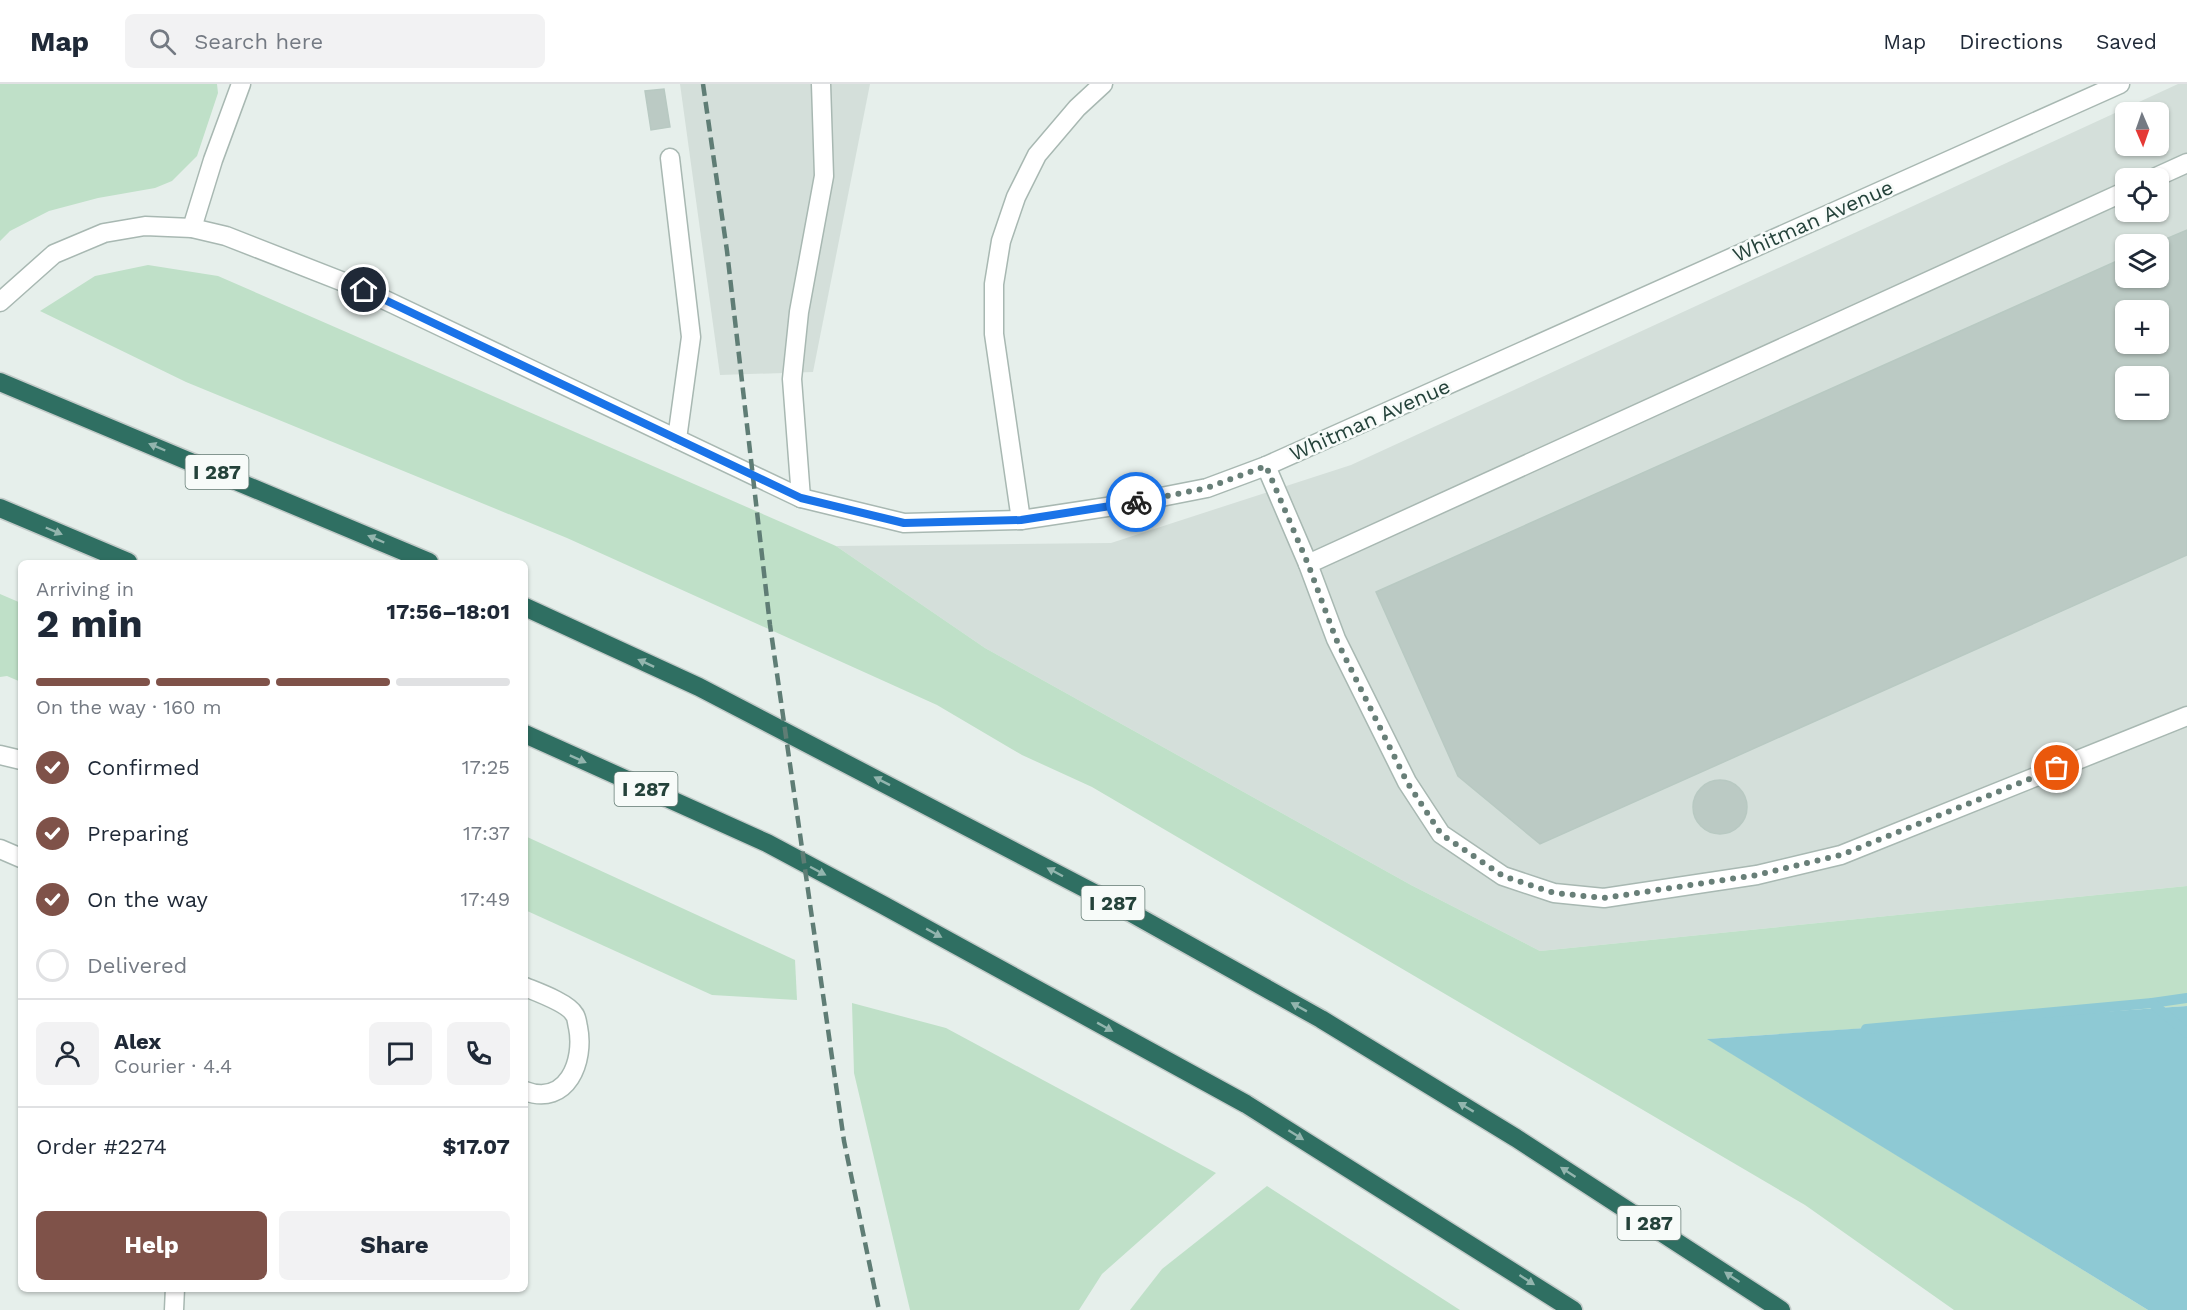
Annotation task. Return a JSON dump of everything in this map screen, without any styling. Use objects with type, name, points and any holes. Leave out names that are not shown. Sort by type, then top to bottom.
[{"type":"highway","name":"I 287","points":[[0,382],[424,560]]},
{"type":"highway","points":[[0,508],[123,560]]},
{"type":"highway","name":"I 287","points":[[528,608],[699,687],[1158,927],[1321,1019],[1516,1138],[1781,1310]]},
{"type":"highway","name":"I 287","points":[[528,736],[767,843],[1226,1093],[1573,1310]]},
{"type":"street","points":[[192,228],[213,160],[241,84]]},
{"type":"street","points":[[801,498],[792,379],[799,312],[824,176],[821,84]]},
{"type":"street","points":[[1021,520],[994,334],[994,284],[1001,241],[1016,197],[1037,155],[1077,108],[1103,84]]},
{"type":"street","name":"Whitman Avenue","points":[[2,300],[54,254],[104,233],[146,226],[192,228],[226,236],[364,290],[801,498],[904,523],[1021,520],[1120,505],[1207,488],[1266,466],[2121,84]]},
{"type":"street","points":[[670,158],[691,337],[677,439]]},
{"type":"street","points":[[2169,172],[2187,164]]},
{"type":"street","points":[[1308,564],[2115,197]]},
{"type":"street","points":[[1266,466],[1308,564],[1336,639],[1407,782],[1441,834],[1503,876],[1554,893],[1604,898],[1757,875],[1841,855],[2187,716]]},
{"type":"street","points":[[0,755],[18,759]]},
{"type":"street","points":[[0,849],[18,857]]},
{"type":"street","points":[[528,988],[575,1014],[580,1050],[577,1066],[565,1085],[542,1094],[528,1092]]},
{"type":"street","points":[[174,1310],[175,1292]]},
{"type":"shaded area","points":[[680,84],[870,84],[813,372],[720,375]]},
{"type":"shaded area","points":[[2178,84],[2187,84],[2187,886],[1540,951],[1411,885],[985,648],[836,546],[1111,543],[1351,465],[2115,113],[2115,156],[2169,156],[2169,102],[2139,102]]},
{"type":"green space","points":[[0,84],[217,84],[218,93],[197,156],[172,181],[155,188],[98,198],[49,211],[10,231],[0,241]]},
{"type":"green space","points":[[148,265],[218,276],[836,546],[985,648],[1411,885],[1540,951],[2187,886],[2187,1006],[1708,1039],[2148,1310],[1954,1310],[1805,1205],[1092,787],[1022,755],[937,705],[567,538],[186,382],[40,311],[95,276]]},
{"type":"green space","points":[[0,594],[18,602],[18,681],[7,676],[0,677]]},
{"type":"green space","points":[[528,837],[795,960],[797,1000],[712,995],[528,911]]},
{"type":"green space","points":[[852,1003],[946,1028],[1216,1173],[1102,1274],[1079,1310],[910,1310],[854,1073]]},
{"type":"green space","points":[[1267,1186],[1460,1310],[1130,1310],[1162,1269]]},
{"type":"water","points":[[2187,1006],[2187,1310],[2148,1310],[1707,1039]]},
{"type":"building","points":[[664,89],[670,127],[651,130],[645,91]]},
{"type":"building","points":[[2187,230],[2187,555],[1540,844],[1458,776],[1376,592],[2115,262],[2115,288],[2169,288],[2169,238]]},
{"type":"building","points":[[1720,780],[1730,782],[1739,788],[1745,797],[1747,807],[1745,817],[1739,826],[1730,832],[1720,834],[1710,832],[1701,826],[1695,817],[1693,807],[1695,797],[1701,788],[1710,782]]},
{"type":"waterway","points":[[2152,1003],[2187,998]]},
{"type":"waterway","points":[[1866,1029],[2152,1003],[2187,1033]]},
{"type":"railway","points":[[703,84],[727,251],[770,625],[844,1141],[879,1310]]},
{"type":"way so far","points":[[1136,502],[1207,488],[1266,466],[1308,564],[1336,639],[1407,782],[1441,834],[1503,876],[1554,893],[1604,898],[1757,875],[1841,855],[2057,768]]},
{"type":"route","points":[[364,290],[801,498],[904,523],[1021,520],[1136,502]]}]
